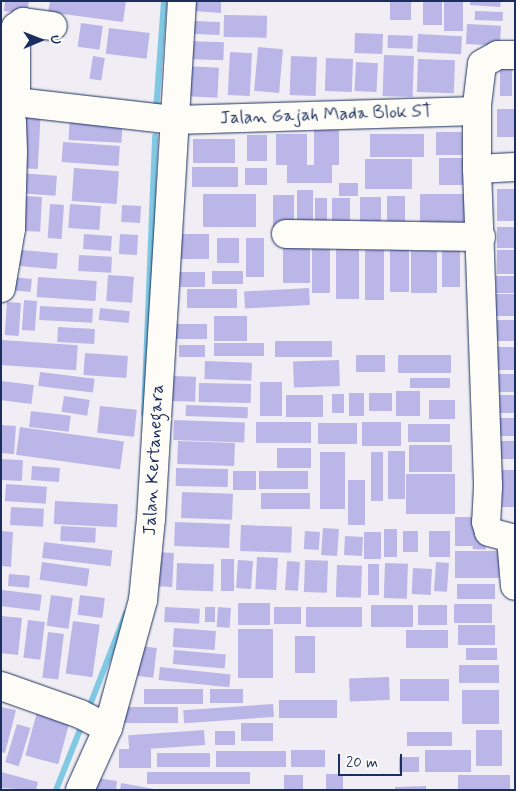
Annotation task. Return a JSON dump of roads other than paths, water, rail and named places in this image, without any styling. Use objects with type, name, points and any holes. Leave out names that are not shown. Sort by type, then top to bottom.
[{"type":"street","name":"Jalan Kertanegara","points":[[80,790],[96,721],[143,600],[151,519],[182,1]]},
{"type":"street","points":[[1,288],[11,229],[7,153],[12,122],[7,104],[16,27],[23,22],[53,26]]},
{"type":"street","points":[[515,55],[498,55],[482,64],[478,72],[477,111],[477,169],[481,237],[488,487],[486,522],[489,532],[513,539],[515,586]]},
{"type":"street","name":"Jalan Gajah Mada Blok ST","points":[[7,104],[175,120],[477,111]]},
{"type":"street","points":[[477,169],[515,167]]},
{"type":"street","points":[[286,234],[481,237]]},
{"type":"street","points":[[1,686],[96,721]]},
{"type":"waterway","points":[[156,110],[164,1]]},
{"type":"waterway","points":[[144,414],[155,136]]},
{"type":"waterway","points":[[88,710],[126,613]]},
{"type":"waterway","points":[[56,790],[83,722]]}]
